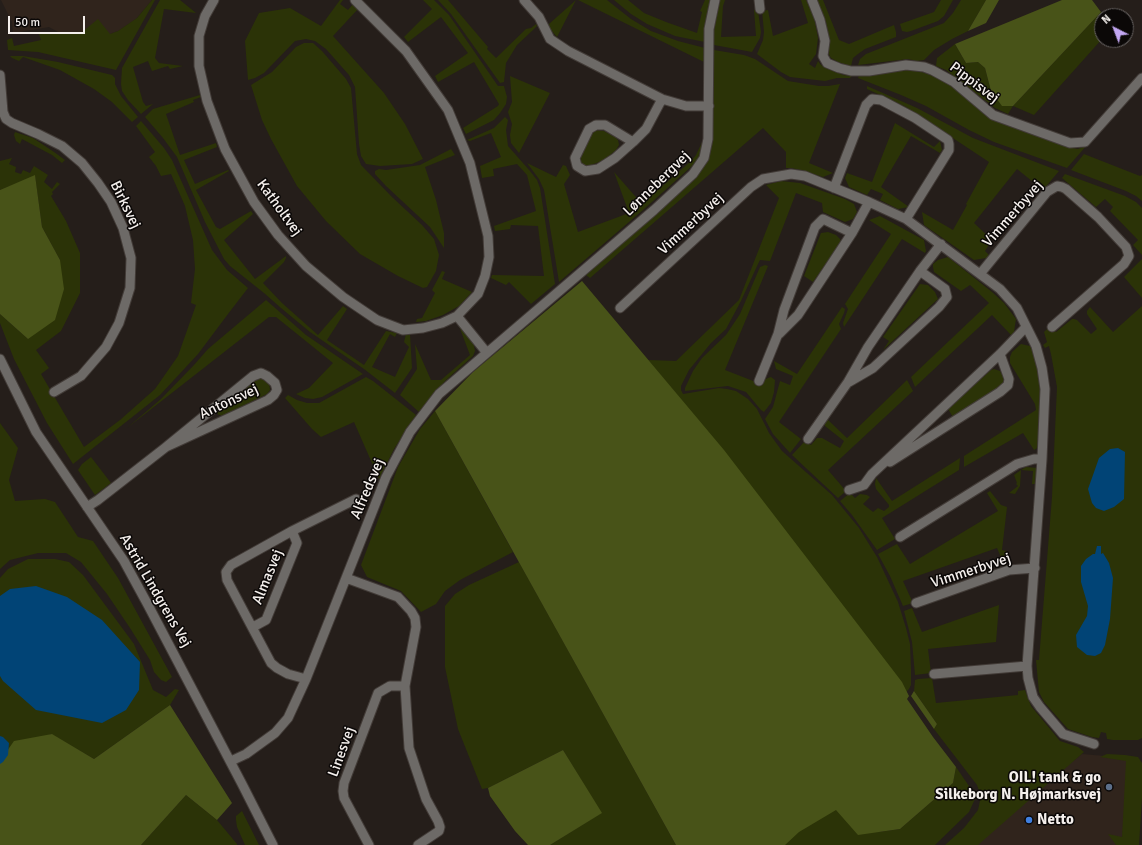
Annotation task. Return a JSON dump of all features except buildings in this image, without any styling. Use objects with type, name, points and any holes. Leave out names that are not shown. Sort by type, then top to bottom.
[{"type":"street","name":"Katholtvej","points":[[214,0],[205,16],[199,36],[199,66],[207,101],[227,153],[254,202],[278,235],[306,266],[343,298],[377,320],[403,330],[423,328],[442,323],[457,316],[478,294],[485,276],[488,257],[488,236],[470,164],[448,110],[406,50],[355,0]]},
{"type":"street","points":[[524,0],[539,17],[550,39],[568,51],[662,99],[686,106],[709,106]]},
{"type":"street","name":"Lønnebergvej","points":[[590,265],[693,174],[704,158],[708,140],[709,29],[715,0]]},
{"type":"street","name":"Pippisvej","points":[[812,0],[820,20],[825,40],[823,56],[826,63],[851,71],[869,71],[906,65],[924,67],[954,82],[993,115],[1070,143],[1085,142],[1142,78]]},
{"type":"street","name":"Birksvej","points":[[0,75],[3,112],[6,118],[12,123],[62,146],[82,163],[98,182],[111,202],[123,228],[131,258],[130,288],[122,319],[106,347],[81,376],[54,392]]},
{"type":"street","points":[[633,142],[605,125],[596,125],[590,130],[576,158],[577,166],[585,171],[598,169],[615,158],[633,142],[646,129],[662,99]]},
{"type":"street","points":[[834,188],[866,105],[872,99],[881,100],[915,118],[948,140],[949,144],[948,150],[906,219]]},
{"type":"street","name":"Vimmerbyvej","points":[[620,308],[751,187],[763,180],[791,174],[805,176],[906,219],[1000,289],[1017,308],[1036,346],[1042,368],[1045,389],[1035,568],[1027,666],[1028,678],[1033,697],[1063,734],[1094,744]]},
{"type":"street","name":"Vimmerbyvej","points":[[980,274],[1047,192],[1056,186],[1066,189],[1098,217],[1126,247],[1129,256],[1124,264],[1052,327]]},
{"type":"street","points":[[778,334],[798,315],[852,233],[869,202]]},
{"type":"street","points":[[759,381],[778,334],[784,310],[815,227],[823,219],[852,233]]},
{"type":"street","points":[[808,439],[848,382],[862,356],[920,271],[941,244]]},
{"type":"street","name":"Alfredsvej","points":[[230,761],[246,754],[275,733],[288,718],[306,680],[386,476],[410,432],[439,394],[590,265]]},
{"type":"street","points":[[848,382],[873,368],[939,307],[947,297],[944,289],[920,271]]},
{"type":"street","points":[[457,316],[487,353]]},
{"type":"street","points":[[849,490],[864,485],[872,474],[1000,354],[1026,327]]},
{"type":"street","points":[[872,474],[1000,392],[1008,385],[1009,379],[1000,354]]},
{"type":"street","name":"Astrid Lindgrens Vej","points":[[0,359],[36,432],[124,561],[273,845]]},
{"type":"street","name":"Antonsvej","points":[[87,507],[166,447],[252,376],[262,373],[275,383],[277,390],[268,400],[166,447]]},
{"type":"street","points":[[900,537],[1017,464],[1034,459],[1042,459]]},
{"type":"street","name":"Almasvej","points":[[306,680],[288,674],[276,668],[271,663],[227,580],[226,572],[231,565],[292,531],[356,499]]},
{"type":"street","name":"Almasvej","points":[[253,627],[266,620],[297,542],[292,531]]},
{"type":"street","name":"Vimmerbyvej","points":[[916,603],[1009,570],[1035,568]]},
{"type":"street","points":[[346,578],[398,597],[411,611],[415,618],[416,627],[405,686],[409,748],[426,798],[440,827],[439,831],[418,845]]},
{"type":"street","points":[[934,674],[1027,666]]},
{"type":"street","name":"Linesvej","points":[[369,845],[344,798],[344,783],[378,693],[390,686],[405,686]]},
{"type":"shaded area","points":[[1,0],[152,0],[136,19],[118,31],[82,45],[49,27],[13,33],[12,22]]},
{"type":"shaded area","points":[[1082,754],[1128,758],[1122,845],[967,845]]},
{"type":"green space","points":[[152,0],[155,0],[116,70],[38,52],[8,50],[7,40],[12,38],[14,46],[41,40],[39,34],[51,32],[81,33],[98,19],[110,34],[118,31],[137,18]]},
{"type":"green space","points":[[160,0],[180,0],[196,13],[164,9],[155,58],[159,63],[183,66],[170,69],[168,66],[152,71],[148,61],[133,67],[143,102],[146,106],[153,104],[141,114],[122,91],[122,68]]},
{"type":"green space","points":[[340,0],[343,0],[340,4],[348,10],[353,4],[358,9],[333,36],[384,93],[405,124],[423,159],[412,164],[380,166],[366,164],[361,156],[359,144],[355,87],[349,75],[326,49],[315,41],[306,39],[295,41],[264,73],[248,80],[245,41],[259,13],[290,8],[321,26]]},
{"type":"green space","points":[[423,0],[434,0],[449,15],[498,86],[504,86],[507,97],[506,104],[500,113],[494,120],[466,134],[463,128],[499,104],[474,62],[438,82],[435,76],[468,53],[441,17],[408,42],[404,37],[432,9]]},
{"type":"green space","points":[[438,0],[448,0],[496,58],[526,29],[531,28],[536,24],[537,26],[517,45],[506,63],[504,82],[500,83],[451,14]]},
{"type":"green space","points":[[576,0],[557,37],[550,29],[549,24]]},
{"type":"green space","points":[[578,0],[607,0],[631,19],[651,31],[678,41],[705,48],[704,62]]},
{"type":"green space","points":[[614,0],[628,0],[644,13],[697,33],[702,12],[700,11],[705,0],[710,0],[705,42],[675,36],[647,24],[631,14]]},
{"type":"green space","points":[[720,0],[725,0],[723,6],[721,37],[756,36],[754,10],[758,11],[761,32],[760,38],[752,52],[714,45],[714,30]]},
{"type":"green space","points":[[801,0],[806,0],[814,17],[818,38],[816,54],[809,64],[815,68],[818,61],[821,65],[843,75],[852,76],[850,78],[837,78],[825,81],[790,77],[757,54],[763,40],[764,32],[762,11],[768,10],[773,36],[808,23]]},
{"type":"green space","points":[[817,0],[823,0],[839,40],[849,44],[894,25],[896,37],[865,49],[853,58],[851,66],[838,62],[831,58],[828,53],[829,37],[826,22]]},
{"type":"green space","points":[[941,0],[953,0],[944,16],[938,21],[911,31],[902,31],[900,24],[934,12]]},
{"type":"green space","points":[[961,0],[986,0],[968,31],[934,50],[924,60],[917,61],[908,59],[858,65],[860,59],[866,54],[944,23],[953,13]]},
{"type":"green space","points":[[986,0],[999,0],[986,23],[968,31]]},
{"type":"green space","points":[[1062,0],[1092,0],[1098,8],[1094,8],[1094,19],[1013,106],[1002,106],[991,91],[985,68],[978,62],[966,63],[955,44]]},
{"type":"green space","points":[[1094,19],[1094,48],[1034,115],[1013,106]]},
{"type":"green space","points":[[304,43],[313,43],[322,51],[346,79],[351,88],[357,154],[361,165],[422,225],[434,239],[439,255],[436,271],[427,287],[423,288],[398,276],[360,254],[326,221],[297,186],[271,139],[262,120],[251,85],[272,72],[296,47]]},
{"type":"green space","points":[[955,44],[966,63],[978,62],[985,68],[991,91],[1013,106],[1008,114],[995,108],[946,70],[936,66],[937,58]]},
{"type":"green space","points":[[714,50],[744,55],[755,59],[788,81],[819,86],[840,84],[809,163],[833,173],[823,177],[801,170],[786,168],[786,152],[763,128],[590,278],[586,275],[696,178],[710,155],[712,137]]},
{"type":"green space","points":[[10,56],[23,56],[58,62],[112,75],[115,78],[115,84],[121,96],[138,117],[132,122],[112,102],[94,89],[60,70],[23,57],[19,61]]},
{"type":"green space","points":[[915,70],[937,77],[950,84],[986,114],[1067,147],[1078,149],[1087,145],[1067,168],[994,142],[926,106],[858,78],[859,75]]},
{"type":"green space","points":[[510,76],[550,93],[519,153],[511,143],[510,135],[512,124],[508,112],[512,102]]},
{"type":"green space","points":[[867,86],[917,108],[973,138],[1059,171],[1043,190],[1017,169],[974,223],[992,240],[985,251],[989,255],[986,258],[974,260],[924,225],[922,212],[953,230],[989,162],[906,107],[867,89]]},
{"type":"green space","points":[[200,95],[201,97],[193,100],[194,102],[166,114],[180,155],[216,143],[217,147],[184,160],[195,184],[228,170],[229,171],[196,190],[216,227],[220,229],[251,211],[253,214],[224,240],[255,279],[286,256],[284,262],[263,283],[282,303],[318,335],[343,306],[347,309],[327,340],[364,365],[386,331],[397,333],[395,337],[390,334],[372,367],[395,377],[409,347],[404,342],[406,334],[410,334],[412,368],[395,393],[364,369],[310,332],[230,266],[224,259],[205,222],[177,157],[145,117],[153,109]]},
{"type":"green space","points":[[505,117],[508,120],[506,130],[508,146],[537,180],[540,188],[555,284],[531,304],[509,282],[506,285],[491,278],[492,275],[544,276],[538,226],[511,225],[510,229],[495,231],[494,226],[536,211],[527,175],[517,164],[493,169],[494,176],[482,178],[480,166],[501,157],[491,133],[470,141],[467,140],[494,128]]},
{"type":"green space","points":[[141,121],[164,148],[172,160],[212,250],[227,270],[248,288],[198,354],[160,395],[73,464],[47,423],[14,359],[0,323],[0,314],[28,339],[60,260],[42,227],[35,176],[0,190],[0,161],[12,158],[9,164],[16,167],[15,172],[21,174],[23,170],[30,173],[34,166],[48,175],[44,182],[52,189],[57,182],[60,184],[52,192],[53,194],[51,196],[66,221],[80,253],[80,293],[61,331],[36,350],[49,368],[41,374],[84,447],[120,420],[155,389],[178,356],[196,305],[191,303],[195,269],[193,240],[185,206],[171,174],[161,176],[149,157],[155,152],[136,126]]},
{"type":"green space","points":[[895,123],[934,147],[940,141],[942,150],[940,153],[911,136],[881,187],[909,207],[898,209],[880,200],[883,194],[871,189],[867,195],[849,187],[845,178],[847,173],[872,182]]},
{"type":"green space","points":[[594,130],[604,131],[615,137],[618,140],[619,145],[616,150],[604,160],[586,167],[582,166],[579,159],[591,132]]},
{"type":"green space","points":[[15,132],[33,138],[65,160],[62,163],[52,155],[22,139],[20,144],[16,141],[14,135]]},
{"type":"green space","points":[[703,140],[698,158],[693,165],[559,282],[544,190],[539,179],[527,163],[556,177],[563,165],[566,166],[570,175],[564,184],[578,232],[629,213],[614,172],[642,204],[691,161],[696,155]]},
{"type":"green space","points":[[451,149],[455,155],[425,167],[436,200],[444,233],[444,248],[430,227],[386,186],[375,174],[375,171],[379,169],[386,170],[420,165]]},
{"type":"green space","points":[[1084,154],[1140,176],[1142,175],[1142,201],[1126,191],[1071,170]]},
{"type":"green space","points":[[1065,174],[1125,196],[1136,202],[1142,208],[1142,255],[1133,245],[1138,240],[1110,211],[1113,207],[1105,199],[1096,207],[1062,178]]},
{"type":"green space","points":[[35,175],[42,227],[60,260],[64,289],[55,320],[28,339],[0,314],[0,190]]},
{"type":"green space","points":[[781,181],[800,183],[845,199],[854,204],[857,212],[853,219],[845,222],[823,212],[822,203],[796,193],[770,261],[760,260],[726,329],[711,343],[689,370],[681,386],[681,390],[683,394],[719,388],[727,389],[736,391],[748,399],[757,409],[769,433],[782,451],[832,495],[859,528],[877,557],[898,602],[906,628],[910,644],[911,669],[911,685],[907,691],[879,832],[900,829],[953,783],[956,767],[971,789],[975,799],[969,812],[935,845],[709,845],[678,396],[648,360],[676,361],[739,300],[779,198],[766,185]]},
{"type":"green space","points":[[880,216],[924,240],[926,251],[925,253],[902,239],[844,327],[843,323],[848,309],[845,304],[891,234],[869,220]]},
{"type":"green space","points":[[828,232],[836,235],[841,242],[813,282],[804,276],[821,233]]},
{"type":"green space","points":[[948,257],[1004,303],[1016,319],[1014,332],[1011,335],[992,315],[915,387],[911,377],[989,303],[970,285],[961,291],[934,272],[933,264],[938,260]]},
{"type":"green space","points":[[1142,259],[1142,298],[1124,277]]},
{"type":"green space","points":[[765,265],[768,266],[725,370],[761,384],[764,380],[771,377],[775,380],[771,403],[764,412],[746,392],[728,386],[685,391],[693,371],[702,358],[726,335],[740,314],[760,267]]},
{"type":"green space","points":[[442,271],[445,272],[442,279],[472,292],[459,306],[443,315],[426,321],[416,322],[417,319],[422,318],[435,293],[432,290]]},
{"type":"green space","points":[[582,281],[724,450],[902,682],[909,696],[907,699],[956,767],[953,783],[900,829],[858,835],[836,810],[799,832],[785,845],[676,845],[435,411],[473,372]]},
{"type":"green space","points":[[920,284],[928,285],[935,292],[938,299],[883,350],[889,341],[883,337]]},
{"type":"green space","points":[[266,300],[306,335],[363,374],[322,397],[313,399],[305,398],[296,394],[309,388],[333,363],[276,317],[269,317],[127,428],[161,399],[208,349]]},
{"type":"green space","points":[[1142,306],[1142,738],[1138,740],[1113,740],[1107,739],[1106,733],[1101,732],[1099,738],[1068,729],[1044,702],[1039,692],[1036,660],[1039,660],[1052,497],[1057,387],[1049,346],[1045,348],[1043,345],[1047,342],[1044,332],[1050,326],[1056,332],[1072,319],[1077,320],[1091,334],[1097,329],[1087,314],[1090,307],[1113,332]]},
{"type":"green space","points":[[842,307],[845,309],[839,324],[841,329],[779,422],[801,439],[790,453],[773,434],[765,419],[773,407],[780,381],[790,385],[793,376],[776,369],[774,361],[797,374]]},
{"type":"green space","points":[[459,326],[473,341],[475,351],[473,356],[446,380],[419,412],[400,395],[417,369],[415,344],[431,380],[441,380],[470,355]]},
{"type":"green space","points":[[1021,344],[1030,346],[1034,354],[1041,385],[1039,447],[1034,450],[1023,433],[964,467],[964,456],[1036,410],[1035,404],[1010,363],[1012,352]]},
{"type":"green space","points":[[994,369],[1000,371],[1004,378],[1003,385],[953,417],[948,409],[991,370]]},
{"type":"green space","points":[[366,377],[416,415],[394,449],[379,479],[354,422],[321,437],[285,398],[288,395],[307,403],[319,403]]},
{"type":"green space","points":[[261,378],[265,378],[269,382],[270,390],[267,394],[222,416],[217,414],[218,410]]},
{"type":"green space","points":[[907,380],[913,391],[828,470],[846,491],[838,498],[792,455],[805,441],[811,445],[817,438],[822,438],[840,448],[844,441],[825,426],[824,421],[826,418],[847,438]]},
{"type":"green space","points":[[435,411],[513,552],[460,580],[445,591],[436,604],[421,612],[401,591],[367,577],[361,565],[398,467],[420,429]]},
{"type":"green space","points":[[0,423],[18,448],[9,480],[15,501],[45,499],[55,502],[78,537],[93,541],[118,578],[172,677],[166,682],[161,680],[154,672],[150,660],[130,628],[107,594],[81,562],[66,553],[38,553],[10,560],[0,569]]},
{"type":"green space","points":[[91,457],[111,483],[95,495],[78,470],[82,464]]},
{"type":"green space","points":[[960,458],[959,470],[882,518],[895,539],[877,550],[840,501],[850,493],[855,498],[860,494],[867,495],[870,497],[863,504],[873,512],[878,508],[884,511],[889,507],[889,505],[876,489],[876,478],[892,501]]},
{"type":"green space","points":[[1026,467],[1038,468],[1036,484],[1032,484],[1033,471],[1021,470]]},
{"type":"green space","points":[[1021,470],[1020,486],[1015,494],[1009,493],[1018,486],[1014,475]]},
{"type":"green space","points":[[990,491],[1001,505],[1007,507],[1002,550],[1006,551],[1005,556],[1008,568],[1006,569],[997,548],[903,581],[913,603],[903,606],[890,576],[878,554],[897,544],[910,564],[998,511],[987,493]]},
{"type":"green space","points":[[28,559],[55,559],[69,562],[83,575],[134,644],[153,690],[166,697],[175,689],[179,690],[170,705],[94,759],[51,734],[0,761],[0,578],[8,569]]},
{"type":"green space","points":[[519,562],[676,845],[550,845],[601,813],[563,750],[488,788],[482,789],[458,729],[445,667],[445,606],[455,594],[469,585]]},
{"type":"green space","points":[[999,605],[996,642],[928,649],[931,673],[915,675],[912,642],[904,611],[912,608],[922,632]]},
{"type":"green space","points":[[932,678],[936,703],[1018,695],[1018,691],[1025,690],[1031,706],[1060,741],[1078,747],[1084,752],[978,845],[945,845],[964,828],[978,810],[981,796],[977,785],[934,729],[937,724],[914,691],[915,680]]},
{"type":"green space","points":[[914,691],[937,724],[934,729],[911,696]]},
{"type":"green space","points":[[170,705],[232,803],[217,820],[186,795],[141,845],[0,845],[0,761],[14,741],[52,734],[94,759]]},
{"type":"green space","points":[[563,750],[602,813],[550,845],[528,845],[515,831],[490,796],[488,788]]},
{"type":"green space","points":[[1107,754],[1138,757],[1142,763],[1142,798],[1139,845],[1116,845],[1108,834],[1122,837],[1126,761],[1100,757]]},
{"type":"green space","points":[[186,795],[217,820],[237,845],[141,845]]},
{"type":"green space","points":[[242,811],[259,845],[245,845],[237,827],[236,820],[236,816]]},
{"type":"water","points":[[1118,448],[1125,452],[1124,499],[1114,507],[1104,511],[1096,508],[1092,503],[1088,489],[1099,458],[1110,449]]},
{"type":"water","points":[[1097,546],[1101,546],[1101,554],[1103,553],[1109,563],[1113,578],[1110,619],[1105,645],[1101,653],[1095,656],[1087,655],[1077,647],[1076,635],[1087,616],[1088,606],[1081,582],[1081,566],[1086,559],[1095,554]]},
{"type":"water","points":[[36,586],[67,597],[102,620],[140,662],[139,690],[126,710],[102,723],[36,710],[3,681],[0,676],[0,596],[10,589]]},
{"type":"water","points":[[0,736],[9,743],[8,755],[0,764]]},
{"type":"place","name":"OIL! tank & go Silkeborg N. Højmarksvej","points":[[1109,787]]},
{"type":"place","name":"Netto","points":[[1029,820]]}]
